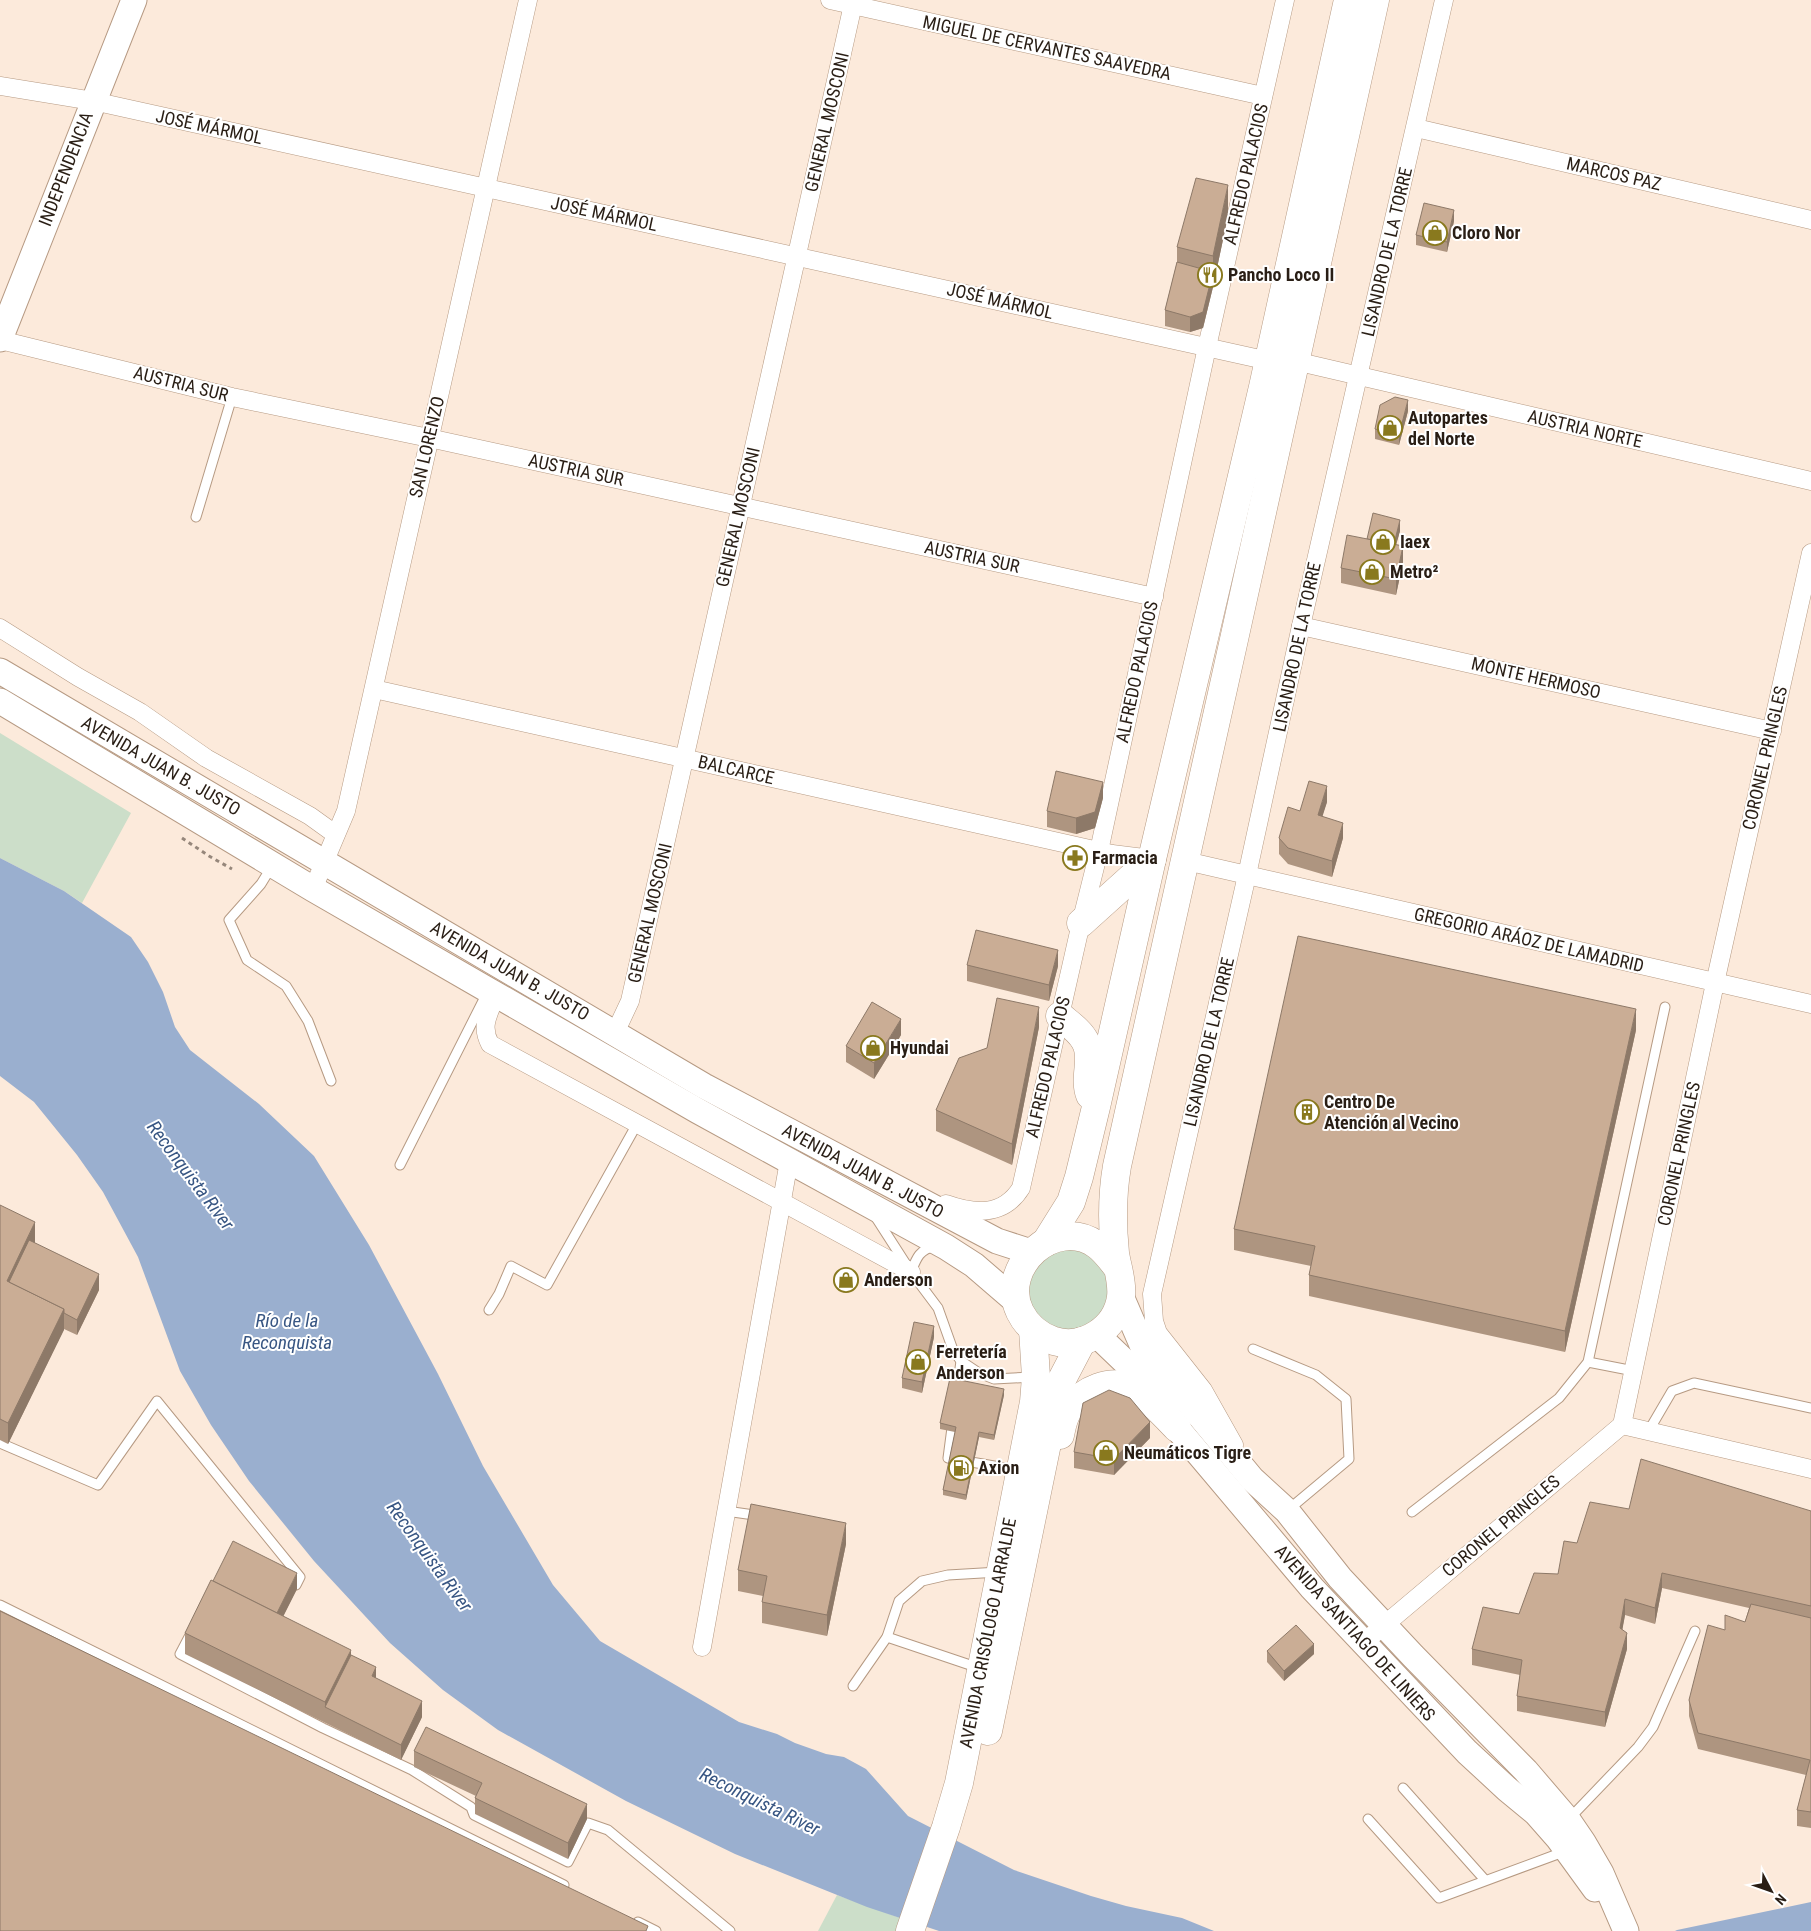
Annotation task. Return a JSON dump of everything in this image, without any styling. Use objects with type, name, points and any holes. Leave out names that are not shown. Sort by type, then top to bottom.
[{"type":"main road","name":"INDEPENDENCIA","points":[[0,340],[134,0]]},
{"type":"main road","points":[[1348,0],[1282,361],[1186,861],[1117,1166],[1112,1204],[1117,1267],[1121,1281],[1119,1308],[1114,1318],[1089,1338],[1068,1343],[1056,1342],[1043,1337],[1033,1329],[1020,1312],[1016,1302],[1016,1282],[1019,1270],[1070,1202],[1079,1177],[1152,859],[1282,361],[1375,0]]},
{"type":"main road","name":"AVENIDA JUAN B. JUSTO","points":[[0,671],[704,1086],[876,1179],[997,1241],[1038,1247]]},
{"type":"main road","name":"AVENIDA JUAN B. JUSTO","points":[[0,701],[272,865],[492,993],[698,1111],[946,1247],[974,1265],[1016,1302]]},
{"type":"main road","points":[[1081,923],[1152,859]]},
{"type":"main road","points":[[1060,1016],[1085,1039],[1089,1049],[1087,1084],[1096,1107]]},
{"type":"main road","points":[[1038,1247],[1062,1237],[1079,1237],[1096,1244],[1117,1267]]},
{"type":"main road","name":"AVENIDA SANTIAGO DE LINIERS","points":[[1121,1296],[1138,1336],[1151,1358],[1252,1479],[1287,1511],[1340,1578],[1413,1656],[1526,1771],[1568,1820],[1601,1873],[1623,1927]]},
{"type":"main road","name":"AVENIDA CRISÓLOGO LARRALDE","points":[[929,1931],[971,1805],[983,1707],[1032,1470],[1036,1377],[1033,1329]]},
{"type":"main road","name":"AVENIDA SANTIAGO DE LINIERS","points":[[1089,1338],[1144,1380],[1177,1428],[1280,1551],[1467,1752],[1507,1790],[1536,1813],[1567,1851],[1623,1927]]},
{"type":"main road","name":"AVENIDA CRISÓLOGO LARRALDE","points":[[910,1931],[946,1827],[983,1707],[981,1668],[1000,1571],[1059,1385],[1089,1338]]},
{"type":"main road","points":[[1032,1470],[1059,1438],[1068,1410],[1088,1392],[1103,1386],[1115,1384],[1133,1388],[1145,1396],[1177,1428]]},
{"type":"street","name":"SAN LORENZO","points":[[313,889],[346,810],[528,0]]},
{"type":"street","name":"MIGUEL DE CERVANTES SAAVEDRA","points":[[830,0],[854,2],[1263,96]]},
{"type":"street","name":"ALFREDO PALACIOS","points":[[876,1179],[966,1211],[981,1213],[1001,1207],[1016,1197],[1021,1188],[1099,851],[1207,347],[1285,0]]},
{"type":"street","name":"LISANDRO DE LA TORRE","points":[[1152,1294],[1248,875],[1301,626],[1444,0]]},
{"type":"street","name":"GENERAL MOSCONI","points":[[615,1032],[630,1001],[854,2]]},
{"type":"street","name":"JOSÉ MÁRMOL","points":[[0,86],[93,101],[1207,347],[1282,361]]},
{"type":"street","name":"MARCOS PAZ","points":[[1416,128],[1811,220]]},
{"type":"street","name":"AUSTRIA SUR","points":[[0,340],[232,397],[429,438],[1154,597]]},
{"type":"street","name":"AUSTRIA NORTE","points":[[1282,361],[1811,481]]},
{"type":"street","name":"CORONEL PRINGLES","points":[[1364,1642],[1622,1425],[1715,982],[1811,553]]},
{"type":"street","name":"MONTE HERMOSO","points":[[1301,626],[1772,731]]},
{"type":"street","points":[[0,628],[78,677],[140,712],[206,758],[310,816],[335,834]]},
{"type":"street","name":"BALCARCE","points":[[374,689],[1099,851],[1152,859]]},
{"type":"street","name":"GREGORIO ARÁOZ DE LAMADRID","points":[[1186,861],[1811,1004]]},
{"type":"street","points":[[492,993],[484,1027],[485,1035],[490,1044],[911,1272]]},
{"type":"street","points":[[702,1647],[789,1161]]},
{"type":"street","name":"AVENIDA SANTIAGO DE LINIERS","points":[[1152,1294],[1154,1321],[1158,1333],[1203,1390],[1252,1479]]},
{"type":"street","points":[[1622,1425],[1811,1469]]},
{"type":"lane","points":[[196,517],[232,397]]},
{"type":"lane","points":[[272,865],[261,884],[229,920],[247,960],[286,986],[308,1021],[331,1081]]},
{"type":"lane","points":[[400,1165],[492,993]]},
{"type":"lane","points":[[1412,1512],[1559,1398],[1588,1362],[1665,1007]]},
{"type":"lane","points":[[488,1310],[499,1294],[510,1266],[548,1285],[637,1124]]},
{"type":"lane","points":[[866,1203],[911,1272],[938,1308],[953,1350],[962,1360],[979,1373],[994,1379],[1036,1377]]},
{"type":"lane","points":[[911,1272],[916,1257],[922,1251],[931,1247],[946,1247]]},
{"type":"lane","points":[[1253,1349],[1316,1375],[1346,1399],[1350,1459],[1287,1511]]},
{"type":"lane","points":[[956,1400],[962,1360]]},
{"type":"lane","points":[[1588,1362],[1634,1371]]},
{"type":"lane","points":[[1648,1432],[1672,1391],[1694,1383],[1811,1408]]},
{"type":"lane","points":[[0,1443],[98,1485],[157,1401],[300,1577],[296,1585],[280,1577]]},
{"type":"lane","points":[[954,1409],[948,1458],[1032,1470]]},
{"type":"lane","points":[[726,1511],[773,1518]]},
{"type":"lane","points":[[853,1686],[887,1637],[899,1601],[922,1581],[948,1575],[1000,1571]]},
{"type":"lane","points":[[0,1605],[576,1891]]},
{"type":"lane","points":[[193,1630],[180,1654],[323,1728],[412,1770],[471,1807],[474,1815],[568,1862],[588,1823],[608,1830],[730,1931]]},
{"type":"lane","points":[[1568,1820],[1638,1747],[1653,1727],[1695,1631]]},
{"type":"lane","points":[[887,1637],[981,1668]]},
{"type":"lane","points":[[1403,1788],[1485,1880]]},
{"type":"lane","points":[[1368,1819],[1439,1898],[1567,1851]]},
{"type":"lane","points":[[629,1918],[656,1931]]},
{"type":"green space","points":[[0,733],[131,813],[82,903],[64,891],[0,858]]},
{"type":"green space","points":[[1077,1245],[1110,1271],[1107,1313],[1069,1334],[1042,1324],[1026,1300],[1029,1271],[1037,1259]]},
{"type":"green space","points":[[837,1895],[903,1919],[898,1931],[818,1931]]},
{"type":"water","name":"Río de la Reconquista","points":[[0,858],[64,891],[131,937],[148,962],[163,992],[175,1027],[190,1050],[259,1104],[314,1156],[369,1245],[438,1374],[483,1466],[553,1585],[600,1641],[739,1722],[777,1734],[795,1743],[826,1754],[844,1757],[866,1769],[908,1816],[1014,1870],[1126,1906],[1182,1918],[1214,1931],[939,1931],[867,1907],[735,1854],[626,1801],[498,1730],[443,1690],[390,1643],[314,1561],[249,1481],[211,1425],[180,1371],[138,1257],[103,1192],[77,1155],[34,1102],[0,1076]]},
{"type":"water","points":[[1811,1902],[1811,1931],[1675,1931],[1677,1930]]},
{"type":"building","points":[[1196,178],[1228,185],[1213,256],[1177,247]]},
{"type":"building","name":"Cloro Nor","points":[[1424,203],[1454,210],[1447,242],[1416,235]]},
{"type":"building","points":[[1177,262],[1213,272],[1203,312],[1190,317],[1165,310]]},
{"type":"building","name":"Autopartes del Norte","points":[[1395,397],[1408,400],[1399,435],[1375,429],[1380,405]]},
{"type":"building","points":[[1373,513],[1400,520],[1394,544],[1367,539]]},
{"type":"building","points":[[1347,535],[1403,546],[1396,579],[1341,568]]},
{"type":"building","points":[[1056,771],[1103,782],[1095,812],[1076,818],[1047,811]]},
{"type":"building","points":[[1309,781],[1327,786],[1318,815],[1343,823],[1332,861],[1288,848],[1279,838],[1288,807],[1300,811]]},
{"type":"building","points":[[976,930],[1058,950],[1049,985],[967,965]]},
{"type":"building","points":[[1298,936],[1636,1009],[1565,1331],[1309,1275],[1315,1246],[1234,1229]]},
{"type":"building","points":[[997,998],[1039,1007],[1012,1144],[936,1110],[959,1058],[987,1048]]},
{"type":"building","points":[[872,1002],[901,1019],[874,1063],[846,1046]]},
{"type":"building","points":[[0,1205],[35,1222],[7,1281],[64,1309],[8,1423],[0,1419]]},
{"type":"building","points":[[29,1240],[99,1274],[77,1320],[64,1313],[64,1309],[9,1282]]},
{"type":"building","name":"Ferretería Anderson","points":[[914,1322],[934,1326],[922,1382],[902,1378]]},
{"type":"building","name":"Axion","points":[[950,1378],[1004,1389],[994,1435],[979,1432],[966,1495],[943,1490],[956,1427],[940,1423]]},
{"type":"building","name":"Neumáticos Tigre","points":[[1109,1390],[1130,1398],[1150,1422],[1114,1459],[1074,1452],[1083,1403]]},
{"type":"building","points":[[1641,1459],[1811,1511],[1811,1606],[1662,1573],[1655,1608],[1625,1599],[1620,1628],[1627,1633],[1605,1712],[1517,1696],[1522,1660],[1472,1649],[1483,1607],[1519,1614],[1534,1573],[1558,1574],[1564,1541],[1577,1543],[1590,1502],[1629,1509]]},
{"type":"building","points":[[751,1504],[846,1523],[827,1615],[762,1602],[767,1576],[738,1570]]},
{"type":"building","points":[[233,1541],[297,1573],[277,1613],[213,1581]]},
{"type":"building","points":[[211,1580],[351,1650],[325,1702],[185,1633]]},
{"type":"building","points":[[1751,1604],[1811,1618],[1811,1812],[1797,1810],[1810,1760],[1698,1733],[1689,1700],[1708,1625],[1725,1630],[1725,1615],[1745,1622]]},
{"type":"building","points":[[0,1611],[648,1926],[646,1931],[0,1931]]},
{"type":"building","points":[[1296,1625],[1314,1644],[1284,1671],[1267,1651]]},
{"type":"building","points":[[351,1655],[376,1667],[372,1676],[422,1701],[401,1745],[325,1707]]},
{"type":"building","points":[[426,1727],[587,1804],[568,1843],[475,1798],[482,1783],[414,1751]]},
{"type":"place","name":"Cloro Nor","points":[[1435,233]]},
{"type":"place","name":"Pancho Loco II","points":[[1210,275]]},
{"type":"place","name":"Autopartes del Norte","points":[[1390,428]]},
{"type":"place","name":"Iaex","points":[[1383,542]]},
{"type":"place","name":"Metro²","points":[[1372,572]]},
{"type":"place","name":"Farmacia","points":[[1075,858]]},
{"type":"place","name":"Hyundai","points":[[873,1048]]},
{"type":"place","name":"Centro De Atención al Vecino","points":[[1307,1112]]},
{"type":"place","name":"Anderson","points":[[846,1280]]},
{"type":"place","name":"Ferretería Anderson","points":[[918,1362]]},
{"type":"place","name":"Neumáticos Tigre","points":[[1106,1453]]},
{"type":"place","name":"Axion","points":[[961,1468]]},
{"type":"water label","name":"Reconquista River","points":[[191,1175]]},
{"type":"water label","name":"Reconquista River","points":[[430,1556]]},
{"type":"water label","name":"Reconquista River","points":[[760,1801]]}]
